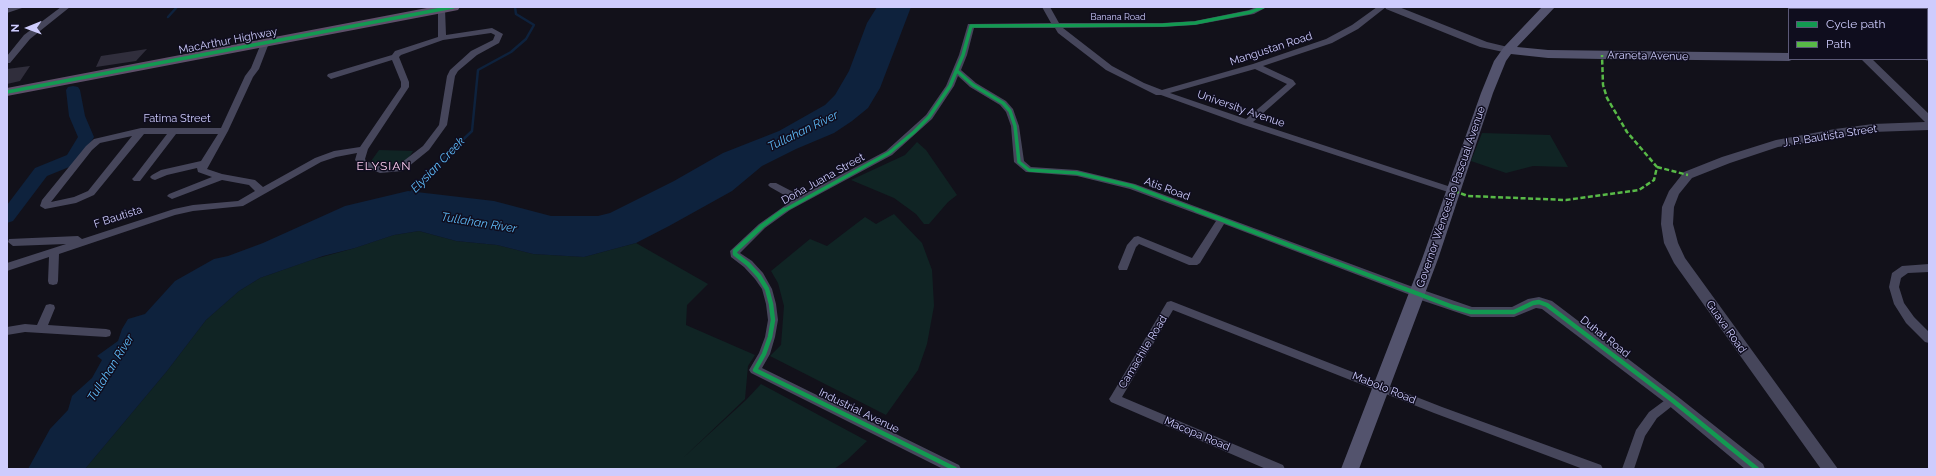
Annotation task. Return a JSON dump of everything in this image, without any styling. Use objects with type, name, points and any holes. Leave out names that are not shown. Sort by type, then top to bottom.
[{"type":"highway","name":"MacArthur Highway","points":[[7,92],[447,8]]},
{"type":"main road","name":"Governor Wenceslao Pascual Avenue","points":[[1350,469],[1447,212],[1487,93],[1500,61],[1508,50],[1550,7]]},
{"type":"main road","name":"Araneta Avenue","points":[[1508,50],[1548,54],[1788,57]]},
{"type":"street","points":[[7,61],[27,37],[66,7]]},
{"type":"street","name":"University Avenue","points":[[1046,7],[1056,25],[1109,68],[1159,93],[1248,124],[1454,191]]},
{"type":"street","name":"Banana Road","points":[[971,26],[1163,25],[1195,23],[1251,12],[1263,7]]},
{"type":"street","name":"Mangustan Road","points":[[1159,93],[1256,66],[1333,40],[1355,27],[1382,7]]},
{"type":"street","points":[[1390,7],[1484,45],[1508,50]]},
{"type":"street","points":[[7,11],[21,8]]},
{"type":"street","points":[[442,38],[447,8]]},
{"type":"street","name":"Doña Juana Street","points":[[755,370],[764,354],[770,337],[773,320],[771,304],[767,289],[759,276],[734,252],[766,223],[800,200],[898,147],[929,117],[940,101],[957,71],[971,26]]},
{"type":"street","points":[[331,76],[395,57],[404,50],[442,38],[492,30],[499,34],[496,41],[467,58],[454,70],[451,76],[448,102],[443,125],[426,148],[400,169],[383,171],[362,163],[360,160],[363,149],[405,87],[406,82],[395,57]]},
{"type":"street","points":[[265,43],[255,69],[249,76],[224,130],[201,170],[203,172],[221,177],[252,182],[262,192],[318,160],[334,154],[363,149]]},
{"type":"street","points":[[1867,60],[1929,120]]},
{"type":"street","points":[[1248,124],[1292,84],[1256,66]]},
{"type":"street","name":"Atis Road","points":[[957,71],[973,86],[1003,103],[1010,111],[1015,126],[1019,162],[1029,170],[1077,173],[1132,186],[1417,293]]},
{"type":"street","name":"J. P. Bautista Street","points":[[1688,175],[1776,144],[1812,136],[1873,128],[1929,126]]},
{"type":"street","name":"Fatima Street","points":[[141,131],[87,196],[76,200],[45,206],[45,202],[92,144],[109,137],[141,131],[173,132],[224,130]]},
{"type":"street","points":[[138,179],[173,132]]},
{"type":"street","points":[[155,177],[164,172],[204,164]]},
{"type":"street","name":"Guava Road","points":[[1688,175],[1673,194],[1668,207],[1667,224],[1671,243],[1679,260],[1830,469]]},
{"type":"street","points":[[172,196],[221,177]]},
{"type":"street","points":[[773,185],[800,200]]},
{"type":"street","name":"F Bautista","points":[[7,267],[88,240],[193,208],[240,204],[262,192]]},
{"type":"street","points":[[1123,267],[1132,245],[1138,240],[1193,262],[1196,260],[1222,219]]},
{"type":"street","points":[[13,242],[88,240]]},
{"type":"street","points":[[53,281],[54,252]]},
{"type":"street","points":[[1929,268],[1906,269],[1896,276],[1894,287],[1899,304],[1910,320],[1929,339]]},
{"type":"street","name":"Duhat Road","points":[[1417,293],[1471,312],[1514,312],[1532,303],[1539,302],[1548,304],[1672,400],[1757,469]]},
{"type":"street","name":"Mabolo Road","points":[[1171,305],[1438,410],[1597,469]]},
{"type":"street","name":"Camachile Road","points":[[1115,399],[1171,305]]},
{"type":"street","points":[[41,329],[50,308]]},
{"type":"street","points":[[7,330],[25,328],[106,333]]},
{"type":"street","name":"Industrial Avenue","points":[[755,370],[955,469]]},
{"type":"street","name":"Macopa Road","points":[[1115,399],[1279,469]]},
{"type":"street","points":[[1628,469],[1640,434],[1653,415],[1672,400]]},
{"type":"green space","points":[[1482,133],[1550,135],[1568,167],[1533,166],[1506,173],[1471,161]]},
{"type":"green space","points":[[917,142],[926,150],[957,195],[948,202],[929,224],[924,224],[916,214],[894,198],[851,180],[905,155]]},
{"type":"green space","points":[[379,150],[413,151],[404,165],[369,164]]},
{"type":"green space","points":[[894,214],[922,243],[932,270],[934,306],[927,344],[918,370],[886,415],[770,356],[781,345],[784,306],[778,283],[771,271],[810,239],[827,246],[865,217],[876,224]]},
{"type":"green space","points":[[419,231],[456,241],[497,245],[533,254],[584,257],[636,243],[708,284],[687,305],[686,325],[755,355],[748,366],[745,399],[683,458],[746,400],[761,384],[867,441],[847,460],[834,469],[85,469],[167,371],[206,320],[239,291],[260,278],[311,260],[394,235]]},
{"type":"water","name":"Tullahan River","points":[[877,7],[911,7],[880,88],[868,108],[834,133],[796,149],[762,166],[732,191],[669,226],[636,243],[584,257],[533,254],[497,245],[456,241],[419,231],[394,235],[355,248],[323,256],[260,278],[239,291],[206,320],[167,371],[85,469],[28,469],[50,429],[68,410],[72,396],[92,378],[102,360],[97,356],[118,341],[122,329],[128,319],[145,314],[175,281],[214,259],[228,256],[263,243],[345,206],[408,191],[494,201],[551,216],[598,216],[610,213],[674,181],[723,153],[779,131],[825,105],[835,95],[849,71],[867,23]]},
{"type":"building","points":[[147,49],[136,61],[96,67],[101,56]]},
{"type":"building","points":[[30,66],[20,81],[7,84],[7,69]]},
{"type":"waterway","points":[[168,17],[177,7]]},
{"type":"waterway","name":"Elysian Creek","points":[[410,194],[420,181],[472,131],[478,70],[511,52],[526,39],[534,25],[516,14],[515,7]]},
{"type":"waterway","points":[[7,217],[41,172],[73,159],[86,137],[77,116],[73,90]]},
{"type":"marked path","points":[[1454,191],[1468,196],[1566,200],[1639,190],[1654,180],[1657,167],[1627,132],[1607,98],[1603,85],[1601,62],[1602,55]]},
{"type":"marked path","points":[[1657,167],[1688,175]]},
{"type":"cycle path","points":[[7,92],[453,7]]},
{"type":"cycle path","points":[[955,469],[755,370],[764,354],[770,337],[773,320],[771,304],[767,289],[759,276],[748,264],[735,254],[735,251],[762,226],[787,208],[889,153],[914,132],[929,117],[950,86],[963,55],[971,26],[1163,25],[1195,23],[1251,12],[1263,7]]},
{"type":"cycle path","points":[[957,71],[973,85],[1003,103],[1010,111],[1015,126],[1019,162],[1029,170],[1077,173],[1132,186],[1453,307],[1471,312],[1514,312],[1533,303],[1539,302],[1547,305],[1672,400],[1757,469]]},
{"type":"district","name":"ELYSIAN","points":[[384,166]]}]
